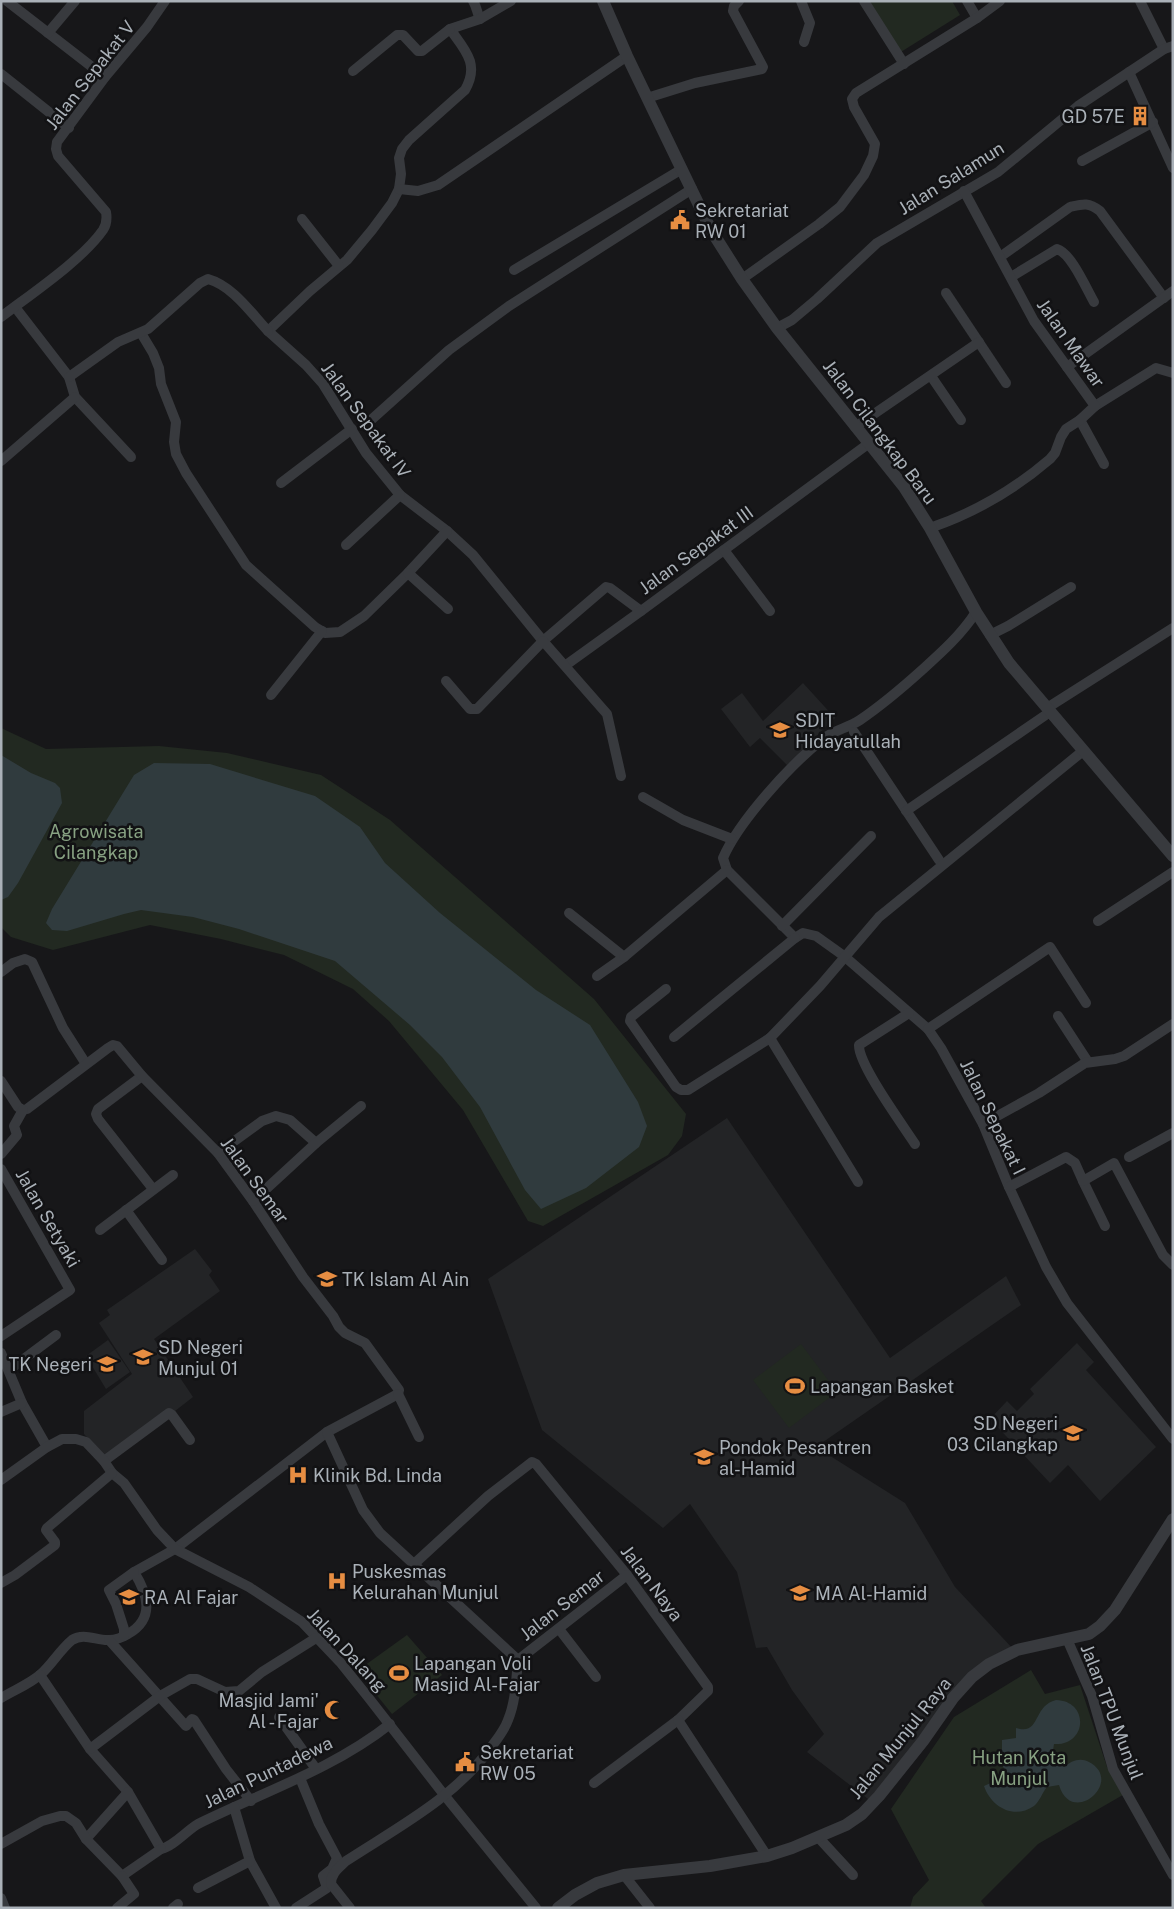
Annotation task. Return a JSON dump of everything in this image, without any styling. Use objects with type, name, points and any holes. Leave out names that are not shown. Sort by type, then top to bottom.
[{"type":"street","points":[[7,1],[106,77]]},
{"type":"street","points":[[48,33],[74,1]]},
{"type":"street","name":"Jalan Sepakat V","points":[[1,317],[77,258],[104,229],[107,219],[106,212],[58,156],[57,142],[147,27],[165,1]]},
{"type":"street","points":[[473,1],[480,19]]},
{"type":"street","points":[[353,70],[397,34],[403,35],[416,50],[422,51],[450,29],[480,19],[511,1]]},
{"type":"street","name":"Jalan Cilangkap Baru","points":[[603,1],[627,56],[711,230],[742,280],[777,328],[904,487],[930,528],[976,612],[1009,663],[1173,856]]},
{"type":"street","points":[[647,98],[695,83],[762,69],[763,67],[733,11],[734,6],[739,1]]},
{"type":"street","points":[[801,1],[810,23],[804,42]]},
{"type":"street","points":[[864,1],[904,64]]},
{"type":"street","points":[[967,1],[977,18]]},
{"type":"street","points":[[742,280],[820,224],[840,207],[864,175],[873,156],[875,144],[854,107],[852,99],[856,93],[977,18],[1000,1]]},
{"type":"street","points":[[1140,1],[1168,48]]},
{"type":"street","points":[[268,331],[339,266],[372,230],[392,203],[399,189],[401,174],[399,158],[402,149],[408,140],[465,90],[470,82],[470,57],[450,29]]},
{"type":"street","name":"Jalan Salamun","points":[[777,328],[792,320],[817,299],[877,243],[998,172],[1078,106],[1168,48]]},
{"type":"street","points":[[399,189],[418,191],[445,181],[627,56]]},
{"type":"street","points":[[1129,72],[1173,168]]},
{"type":"street","points":[[1,74],[69,128]]},
{"type":"street","points":[[1082,161],[1153,122]]},
{"type":"street","points":[[514,270],[682,169]]},
{"type":"street","points":[[371,420],[449,350],[509,306],[692,189]]},
{"type":"street","name":"Jalan Mawar","points":[[930,528],[946,523],[1011,490],[1050,459],[1055,453],[1060,437],[1066,429],[1080,420],[1095,406],[1034,321],[964,191]]},
{"type":"street","points":[[1000,257],[1070,207],[1092,204],[1100,211],[1164,298]]},
{"type":"street","points":[[302,219],[339,266]]},
{"type":"street","points":[[1011,277],[1056,249],[1062,250],[1069,258],[1094,302]]},
{"type":"street","name":"Jalan Sepakat IV","points":[[141,333],[200,283],[208,279],[221,284],[268,331],[306,365],[323,384],[366,453],[400,495],[447,531]]},
{"type":"street","points":[[1067,367],[1173,291]]},
{"type":"street","points":[[946,293],[1006,384]]},
{"type":"street","points":[[15,306],[69,377],[75,397],[131,457]]},
{"type":"street","points":[[69,377],[126,337],[141,333],[153,353],[159,368],[161,384],[176,422],[174,442],[176,454],[186,474],[246,565],[315,627],[325,633],[340,632],[364,616],[447,531],[473,555],[607,714],[621,776]]},
{"type":"street","points":[[857,429],[932,379],[980,344]]},
{"type":"street","points":[[857,429],[980,344]]},
{"type":"street","points":[[1095,406],[1156,368],[1173,373]]},
{"type":"street","points":[[932,379],[961,420]]},
{"type":"street","points":[[1,461],[75,397]]},
{"type":"street","points":[[1080,420],[1104,464]]},
{"type":"street","points":[[281,482],[352,429]]},
{"type":"street","name":"Jalan Sepakat III","points":[[544,641],[606,587],[641,611],[868,444]]},
{"type":"street","points":[[346,545],[400,495]]},
{"type":"street","points":[[724,550],[770,611]]},
{"type":"street","points":[[408,573],[448,610]]},
{"type":"street","points":[[990,635],[1071,587]]},
{"type":"street","points":[[566,665],[641,611]]},
{"type":"street","points":[[674,1037],[795,938],[727,870],[723,858],[732,839],[784,776],[822,739],[856,722],[886,703],[956,639],[976,612]]},
{"type":"street","points":[[906,811],[1049,710],[1173,628]]},
{"type":"street","points":[[271,695],[322,631]]},
{"type":"street","points":[[446,681],[466,705],[473,710],[544,641]]},
{"type":"street","points":[[854,732],[939,860]]},
{"type":"street","points":[[666,989],[631,1016],[630,1021],[676,1087],[681,1090],[688,1090],[770,1038],[820,986],[844,956],[886,911],[1083,751]]},
{"type":"street","points":[[643,797],[684,820],[732,839]]},
{"type":"street","points":[[782,926],[871,836]]},
{"type":"street","points":[[597,976],[624,957],[727,870]]},
{"type":"street","points":[[1098,921],[1173,872]]},
{"type":"street","points":[[569,913],[624,957]]},
{"type":"street","name":"Jalan Sepakat I","points":[[795,938],[803,933],[816,936],[844,956],[928,1029],[942,1048],[983,1124],[1009,1187],[1046,1267],[1067,1303],[1173,1439]]},
{"type":"street","points":[[928,1029],[1050,947],[1086,1003]]},
{"type":"street","points":[[1,972],[25,959],[32,962],[63,1028],[86,1064]]},
{"type":"street","points":[[909,1014],[859,1045],[859,1050],[868,1070],[915,1144]]},
{"type":"street","points":[[1058,1016],[1088,1062]]},
{"type":"street","points":[[983,1124],[1088,1062],[1124,1056],[1173,1024]]},
{"type":"street","points":[[770,1038],[858,1182]]},
{"type":"street","name":"Jalan Semar","points":[[22,1110],[27,1109],[113,1045],[117,1046],[142,1076],[218,1153],[339,1327],[345,1333],[365,1343],[399,1390],[398,1394],[419,1436]]},
{"type":"street","points":[[142,1076],[98,1109],[96,1114],[153,1189]]},
{"type":"street","points":[[1,1081],[22,1110],[14,1126],[17,1135],[1,1154]]},
{"type":"street","points":[[253,1201],[316,1143],[361,1106]]},
{"type":"street","points":[[218,1153],[262,1121],[276,1116],[290,1120],[316,1143]]},
{"type":"street","points":[[1129,1157],[1173,1133]]},
{"type":"street","points":[[1009,1187],[1066,1157],[1075,1163],[1105,1226]]},
{"type":"street","points":[[1083,1181],[1114,1163],[1164,1254],[1173,1265]]},
{"type":"street","name":"Jalan Setyaki","points":[[1,1168],[70,1290],[1,1336]]},
{"type":"street","points":[[100,1230],[173,1175]]},
{"type":"street","points":[[126,1210],[162,1260]]},
{"type":"street","points":[[9,1370],[56,1335]]},
{"type":"street","points":[[1,1353],[22,1403],[47,1447]]},
{"type":"street","points":[[124,1636],[124,1629],[116,1604],[109,1590],[134,1572],[175,1549],[327,1432],[398,1394]]},
{"type":"street","points":[[1,1412],[22,1403]]},
{"type":"street","points":[[104,1461],[169,1413],[190,1440]]},
{"type":"street","name":"Jalan Semar","points":[[327,1432],[369,1520],[380,1534],[518,1660],[627,1575]]},
{"type":"street","name":"Jalan Dalang","points":[[1,1480],[47,1447],[62,1439],[76,1439],[86,1442],[104,1461],[112,1473],[124,1483],[157,1530],[175,1549],[249,1587],[302,1622],[340,1662],[536,1908]]},
{"type":"street","name":"Jalan Naya","points":[[414,1564],[488,1496],[532,1462],[536,1464],[627,1575],[708,1686],[706,1695],[678,1720],[594,1783]]},
{"type":"street","points":[[1,1583],[15,1575],[54,1545],[55,1542],[46,1530],[47,1528],[112,1473]]},
{"type":"street","name":"Jalan Munjul Raya","points":[[558,1908],[575,1895],[597,1883],[624,1875],[710,1866],[767,1856],[846,1825],[862,1814],[907,1762],[953,1698],[972,1677],[989,1664],[1017,1650],[1089,1634],[1100,1626],[1115,1610],[1173,1519]]},
{"type":"street","points":[[1,1698],[40,1675],[74,1639],[87,1636],[110,1640],[124,1636],[141,1624],[146,1616],[146,1599],[134,1572]]},
{"type":"street","points":[[559,1628],[596,1677]]},
{"type":"street","points":[[90,1749],[160,1696],[190,1679],[197,1679],[225,1692],[239,1691],[262,1672],[316,1638]]},
{"type":"street","name":"Jalan TPU Munjul","points":[[1067,1639],[1092,1696],[1113,1769],[1132,1806],[1173,1874]]},
{"type":"street","points":[[110,1640],[186,1726],[192,1719],[194,1720],[251,1801]]},
{"type":"street","points":[[350,1908],[331,1884],[334,1872],[346,1861],[445,1796],[476,1767],[501,1733],[508,1720],[515,1689],[518,1660]]},
{"type":"street","points":[[40,1675],[90,1749],[128,1792],[161,1849]]},
{"type":"street","points":[[279,1716],[316,1769]]},
{"type":"street","points":[[678,1720],[767,1856]]},
{"type":"street","name":"Jalan Puntadewa","points":[[122,1876],[195,1826],[300,1778],[338,1758],[390,1724]]},
{"type":"street","points":[[296,1908],[327,1888],[323,1876],[332,1869],[337,1858],[319,1824],[300,1778]]},
{"type":"street","points":[[86,1839],[128,1792]]},
{"type":"street","points":[[234,1807],[250,1861],[276,1908]]},
{"type":"street","points":[[1,1844],[42,1821],[66,1816],[76,1823],[86,1839],[122,1876],[134,1894],[117,1908]]},
{"type":"street","points":[[818,1837],[853,1875]]},
{"type":"street","points":[[198,1888],[250,1861]]},
{"type":"street","points":[[624,1875],[650,1908]]},
{"type":"street","points":[[1,1898],[5,1908]]},
{"type":"shaded area","name":"SDIT Hidayatullah","points":[[803,683],[835,718],[787,765],[760,738],[750,747],[721,709],[742,693],[763,721]]},
{"type":"shaded area","points":[[1,755],[31,773],[55,783],[60,788],[62,803],[18,883],[8,897],[1,900]]},
{"type":"shaded area","name":"Agrowisata Cilangkap","points":[[154,763],[210,764],[315,796],[360,827],[385,863],[440,913],[536,990],[590,1025],[638,1102],[647,1126],[639,1147],[586,1188],[541,1209],[525,1190],[480,1107],[442,1057],[410,1025],[335,961],[239,929],[193,917],[141,910],[67,931],[52,930],[46,923],[52,909],[134,775]]},
{"type":"shaded area","name":"Pondok Pesantren al-Hamid","points":[[727,1118],[890,1358],[1006,1276],[1021,1305],[816,1447],[905,1503],[955,1587],[1015,1651],[982,1668],[872,1802],[807,1752],[824,1734],[792,1690],[767,1647],[756,1648],[737,1572],[690,1504],[663,1528],[542,1430],[488,1279]]},
{"type":"shaded area","name":"SD Negeri Munjul 01","points":[[195,1249],[212,1271],[209,1275],[220,1291],[154,1339],[193,1397],[105,1457],[84,1434],[84,1411],[132,1374],[99,1323],[110,1315],[107,1310]]},
{"type":"shaded area","name":"TK Negeri","points":[[108,1340],[130,1372],[106,1389],[86,1356]]},
{"type":"shaded area","name":"SD Negeri 03 Cilangkap","points":[[1077,1343],[1094,1362],[1086,1370],[1156,1447],[1100,1501],[1068,1465],[1050,1483],[990,1419],[1007,1401],[1017,1411],[1034,1394],[1030,1389]]},
{"type":"shaded area","points":[[1056,1700],[1067,1702],[1075,1708],[1079,1715],[1080,1723],[1078,1731],[1073,1738],[1065,1743],[1054,1744],[1052,1757],[1064,1767],[1076,1760],[1089,1762],[1099,1770],[1101,1780],[1099,1789],[1084,1802],[1074,1802],[1065,1797],[1059,1785],[1047,1787],[1034,1806],[1019,1812],[1004,1809],[992,1800],[984,1786],[995,1781],[1005,1770],[999,1760],[1002,1752],[1002,1740],[1016,1738],[1016,1728],[1029,1728],[1043,1708],[1048,1703]]},
{"type":"green space","points":[[864,1],[952,1],[960,15],[896,55]]},
{"type":"green space","name":"Agrowisata Cilangkap","points":[[1,728],[46,749],[159,746],[227,753],[321,775],[390,820],[594,999],[686,1114],[682,1136],[668,1155],[543,1226],[528,1221],[463,1110],[389,1021],[353,989],[284,955],[221,939],[150,925],[53,950],[11,937],[1,927]]},
{"type":"green space","name":"Lapangan Basket","points":[[801,1344],[837,1392],[789,1428],[753,1380]]},
{"type":"green space","name":"Lapangan Voli Masjid Al-Fajar","points":[[407,1635],[442,1675],[392,1714],[357,1671]]},
{"type":"green space","name":"Hutan Kota Munjul","points":[[1031,1670],[1045,1694],[1080,1685],[1107,1767],[1128,1792],[1038,1844],[981,1901],[986,1908],[910,1908],[913,1897],[929,1880],[891,1809],[954,1717]]},
{"type":"place","name":"GD 57E","points":[[1140,116]]},
{"type":"place","name":"Sekretariat RW 01","points":[[680,220]]},
{"type":"place","name":"SDIT Hidayatullah","points":[[780,730]]},
{"type":"place","name":"TK Islam Al Ain","points":[[327,1279]]},
{"type":"place","name":"SD Negeri Munjul 01","points":[[143,1357]]},
{"type":"place","name":"TK Negeri","points":[[107,1364]]},
{"type":"place","name":"Lapangan Basket","points":[[795,1386]]},
{"type":"place","name":"SD Negeri 03 Cilangkap","points":[[1073,1433]]},
{"type":"place","name":"Pondok Pesantren al-Hamid","points":[[704,1457]]},
{"type":"place","name":"Klinik Bd. Linda","points":[[298,1475]]},
{"type":"place","name":"Puskesmas Kelurahan Munjul","points":[[337,1581]]},
{"type":"place","name":"MA Al-Hamid","points":[[800,1593]]},
{"type":"place","name":"RA Al Fajar","points":[[129,1597]]},
{"type":"place","name":"Lapangan Voli Masjid Al-Fajar","points":[[399,1673]]},
{"type":"place","name":"Masjid Jami' Al - Fajar","points":[[334,1710]]},
{"type":"place","name":"Sekretariat RW 05","points":[[465,1762]]}]
